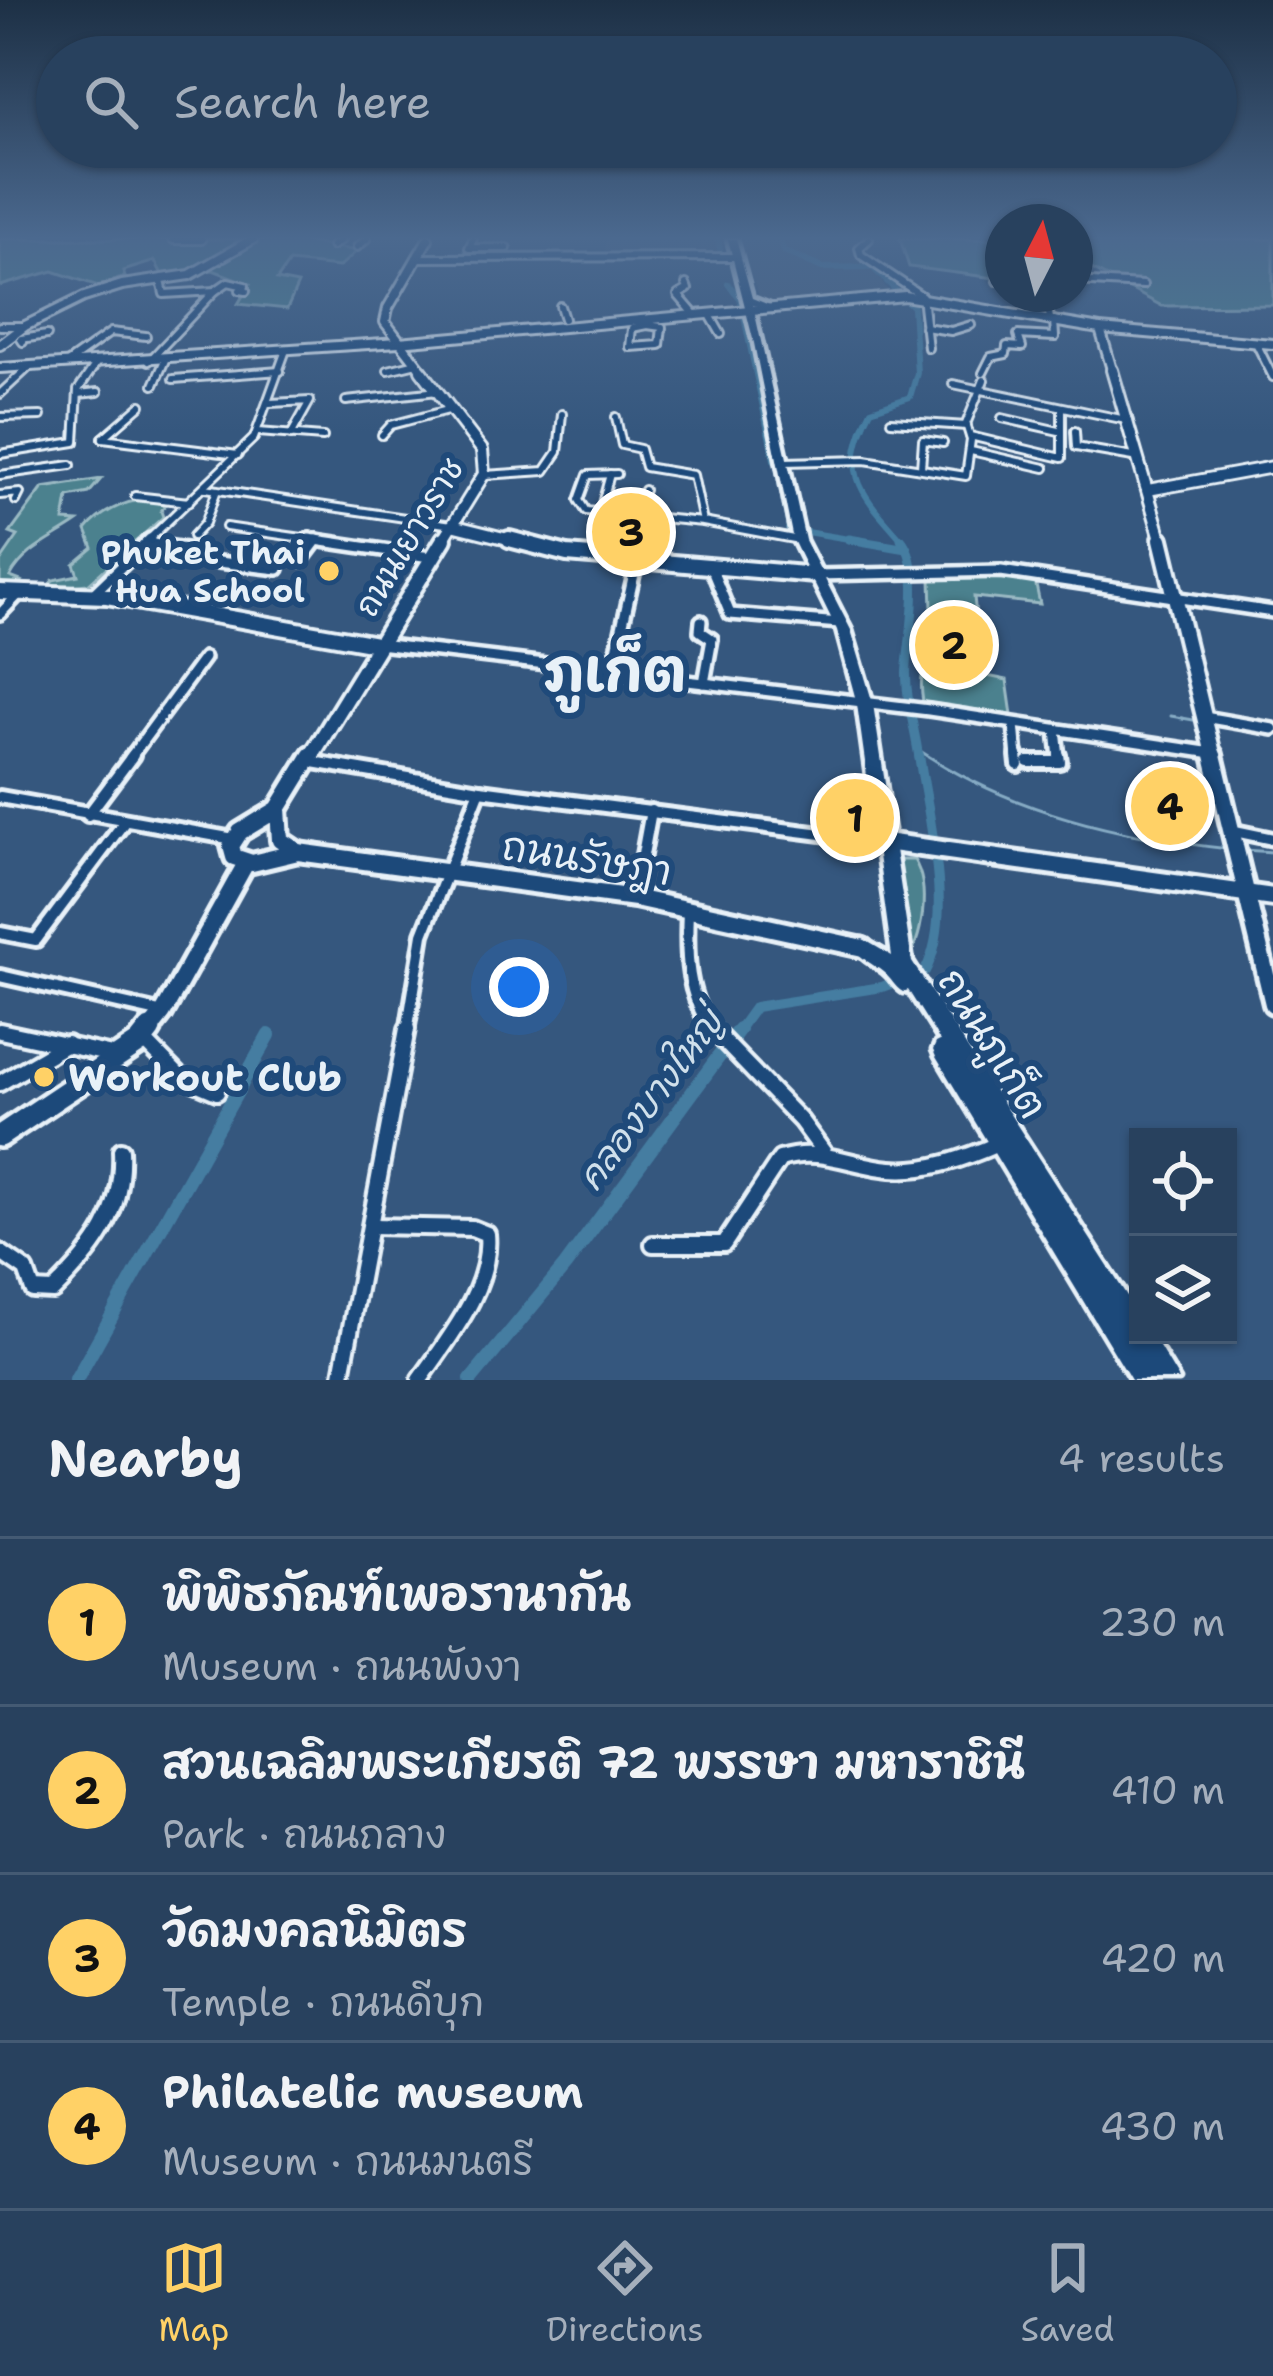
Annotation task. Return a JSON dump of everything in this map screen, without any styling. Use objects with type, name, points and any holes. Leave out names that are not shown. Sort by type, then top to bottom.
[{"type":"main road","name":"ถนนภูเก็ต","points":[[744,303],[798,535],[841,623],[865,704],[899,967],[1094,1282],[1166,1380]]},
{"type":"main road","points":[[745,309],[773,308]]},
{"type":"main road","points":[[863,948],[887,945],[897,936]]},
{"type":"main road","name":"ถนนรัษฎา","points":[[863,948],[899,967]]},
{"type":"main road","name":"ถนนภูเก็ต","points":[[1094,1282],[1146,1380]]},
{"type":"street","points":[[3,342],[25,326],[76,303]]},
{"type":"street","points":[[149,361],[202,303]]},
{"type":"street","points":[[368,345],[386,338],[391,303]]},
{"type":"street","points":[[685,303],[696,316]]},
{"type":"street","points":[[773,308],[821,303]]},
{"type":"street","points":[[923,303],[928,348]]},
{"type":"street","points":[[962,303],[1073,324],[1102,335],[1127,332],[1273,344]]},
{"type":"street","points":[[560,306],[566,324]]},
{"type":"street","points":[[0,368],[433,340],[566,324],[646,323],[745,309]]},
{"type":"street","points":[[784,462],[865,460],[967,481],[971,451],[967,426],[991,357],[1006,354],[1006,346],[1022,347],[1018,335],[1054,337],[1050,312]]},
{"type":"street","points":[[710,315],[721,334]]},
{"type":"street","points":[[646,323],[662,327],[660,345],[629,347],[632,328],[646,323]]},
{"type":"street","points":[[925,327],[951,331],[971,325]]},
{"type":"street","points":[[0,326],[25,326]]},
{"type":"street","name":"ถนนเยาวราช","points":[[278,809],[484,475],[482,450],[389,331]]},
{"type":"street","points":[[61,367],[111,332],[146,337]]},
{"type":"street","points":[[1102,335],[1154,510],[1273,1004]]},
{"type":"street","points":[[3,342],[21,339]]},
{"type":"street","points":[[388,370],[413,359],[413,347],[433,340]]},
{"type":"street","points":[[1256,343],[1273,377]]},
{"type":"street","points":[[92,595],[259,432],[286,350]]},
{"type":"street","points":[[220,376],[227,355]]},
{"type":"street","points":[[154,385],[165,360]]},
{"type":"street","points":[[0,454],[75,442],[78,394],[95,365]]},
{"type":"street","points":[[0,394],[28,368]]},
{"type":"street","points":[[173,379],[280,371]]},
{"type":"street","points":[[953,384],[982,381],[1062,408],[1126,420]]},
{"type":"street","points":[[346,401],[438,391]]},
{"type":"street","points":[[78,394],[98,392]]},
{"type":"street","points":[[270,403],[310,401],[291,435]]},
{"type":"street","points":[[141,405],[103,438],[238,454]]},
{"type":"street","points":[[970,436],[1062,458],[1062,408]]},
{"type":"street","points":[[382,435],[392,425],[452,409]]},
{"type":"street","points":[[484,475],[545,471],[558,452],[562,414]]},
{"type":"street","points":[[0,418],[41,416]]},
{"type":"street","points":[[616,417],[622,445],[639,449],[645,467],[693,476],[703,522]]},
{"type":"street","points":[[1002,418],[1059,431]]},
{"type":"street","points":[[891,422],[967,426]]},
{"type":"street","points":[[1075,431],[1075,447],[1182,479]]},
{"type":"street","points":[[259,432],[323,437]]},
{"type":"street","points":[[921,468],[923,440],[943,442]]},
{"type":"street","points":[[971,451],[1045,468]]},
{"type":"street","points":[[0,476],[70,465]]},
{"type":"street","points":[[1154,510],[1179,490],[1206,480],[1273,467]]},
{"type":"street","points":[[596,557],[603,516],[614,474],[587,475],[580,506],[603,516],[703,522],[798,535]]},
{"type":"street","points":[[1147,487],[1222,476]]},
{"type":"street","points":[[1147,487],[1206,480]]},
{"type":"street","points":[[205,488],[452,525],[596,557],[816,575],[904,569],[1021,573],[1273,612]]},
{"type":"street","points":[[193,536],[205,523],[217,490]]},
{"type":"street","points":[[632,518],[644,490]]},
{"type":"street","points":[[0,495],[20,493],[16,501]]},
{"type":"street","points":[[135,496],[189,502]]},
{"type":"street","points":[[226,526],[430,557]]},
{"type":"street","points":[[302,560],[317,540]]},
{"type":"street","points":[[146,543],[192,550],[210,561],[278,569]]},
{"type":"street","points":[[613,672],[637,561]]},
{"type":"street","points":[[712,569],[730,614],[841,623]]},
{"type":"street","points":[[0,592],[92,595],[376,644],[929,710],[1212,753]]},
{"type":"street","points":[[0,614],[19,594]]},
{"type":"street","points":[[701,621],[700,632],[712,639],[704,683]]},
{"type":"street","points":[[88,815],[204,658]]},
{"type":"street","points":[[1204,720],[1273,729]]},
{"type":"street","points":[[1014,724],[1023,763],[1060,763],[1056,730]]},
{"type":"street","points":[[308,761],[480,790],[1273,897]]},
{"type":"street","points":[[341,1380],[423,934],[480,790]]},
{"type":"street","points":[[0,811],[5,799],[234,839],[278,809]]},
{"type":"street","points":[[278,809],[280,840],[298,852]]},
{"type":"street","points":[[635,898],[651,812]]},
{"type":"street","points":[[0,933],[36,940],[125,821]]},
{"type":"street","points":[[0,1136],[122,1057],[163,1013],[246,863],[234,857],[234,839]]},
{"type":"street","points":[[1213,887],[1234,849],[1273,839]]},
{"type":"street","points":[[888,863],[918,847]]},
{"type":"street","name":"ถนนรัษฎา","points":[[246,863],[298,852],[635,898],[863,948]]},
{"type":"street","points":[[688,910],[686,967],[699,1011],[714,1039],[825,1154]]},
{"type":"street","points":[[0,976],[163,1013]]},
{"type":"street","points":[[0,1031],[122,1057]]},
{"type":"street","points":[[142,1038],[179,1076],[217,1092]]},
{"type":"street","points":[[0,1083],[67,1044]]},
{"type":"street","points":[[653,1244],[724,1244],[780,1159],[792,1153],[825,1154],[902,1170],[1005,1141]]},
{"type":"street","points":[[0,1252],[26,1270],[33,1290],[53,1291],[119,1210],[125,1185],[121,1150]]},
{"type":"street","points":[[372,1226],[472,1228],[487,1234],[490,1241],[484,1268],[457,1325],[420,1380]]},
{"type":"green space","points":[[238,303],[289,303],[287,309]]},
{"type":"green space","points":[[1157,303],[1273,303],[1162,306]]},
{"type":"green space","points":[[101,479],[89,493],[68,497],[64,521],[78,522],[24,559],[10,577],[21,581],[16,586],[0,585],[0,562],[18,536],[10,533],[43,488]]},
{"type":"green space","points":[[146,499],[168,501],[161,511],[163,517],[88,584],[47,588],[53,580],[78,575],[74,564],[93,548],[86,530],[91,524],[113,509]]},
{"type":"green space","points":[[931,574],[1035,581],[1040,604],[974,597],[982,675],[1007,680],[1012,715],[923,702],[922,681],[932,634]]},
{"type":"green space","points":[[914,860],[923,898],[916,942],[904,965],[895,863]]},
{"type":"waterway","points":[[741,303],[774,460]]},
{"type":"waterway","name":"คลองบางใหญ่","points":[[904,542],[866,496],[859,482],[856,451],[871,410],[910,397],[917,373],[909,303]]},
{"type":"waterway","points":[[774,460],[789,535]]},
{"type":"waterway","points":[[788,529],[854,540]]},
{"type":"waterway","points":[[849,539],[854,540]]},
{"type":"waterway","name":"คลองบางใหญ่","points":[[901,539],[912,565],[906,676],[919,758]]},
{"type":"waterway","points":[[854,540],[867,542]]},
{"type":"waterway","points":[[854,540],[907,549]]},
{"type":"waterway","points":[[1171,716],[1199,721]]},
{"type":"waterway","points":[[1214,724],[1273,735]]},
{"type":"waterway","points":[[920,751],[1030,806],[1107,829],[1229,849]]},
{"type":"waterway","name":"คลองบางใหญ่","points":[[737,1032],[755,1007],[882,987],[925,971],[934,948],[939,895],[919,755]]},
{"type":"waterway","points":[[1244,850],[1273,852]]},
{"type":"waterway","name":"คลองบางใหญ่","points":[[471,1380],[565,1266],[739,1029]]},
{"type":"waterway","points":[[76,1380],[269,1035]]},
{"type":"place","name":"วัดมงคลนิมิตร","points":[[631,532]]},
{"type":"place","name":"Phuket Thai Hua School","points":[[329,571]]},
{"type":"place","name":"สวนเฉลิมพระเกียรติ 72 พรรษา มหาราชินี","points":[[954,645]]},
{"type":"place","name":"Philatelic museum","points":[[1170,806]]},
{"type":"place","name":"พิพิธภัณฑ์เพอรานากัน","points":[[855,818]]},
{"type":"place","name":"Workout Club","points":[[44,1077]]},
{"type":"district","name":"ภูเก็ต","points":[[615,671]]}]
